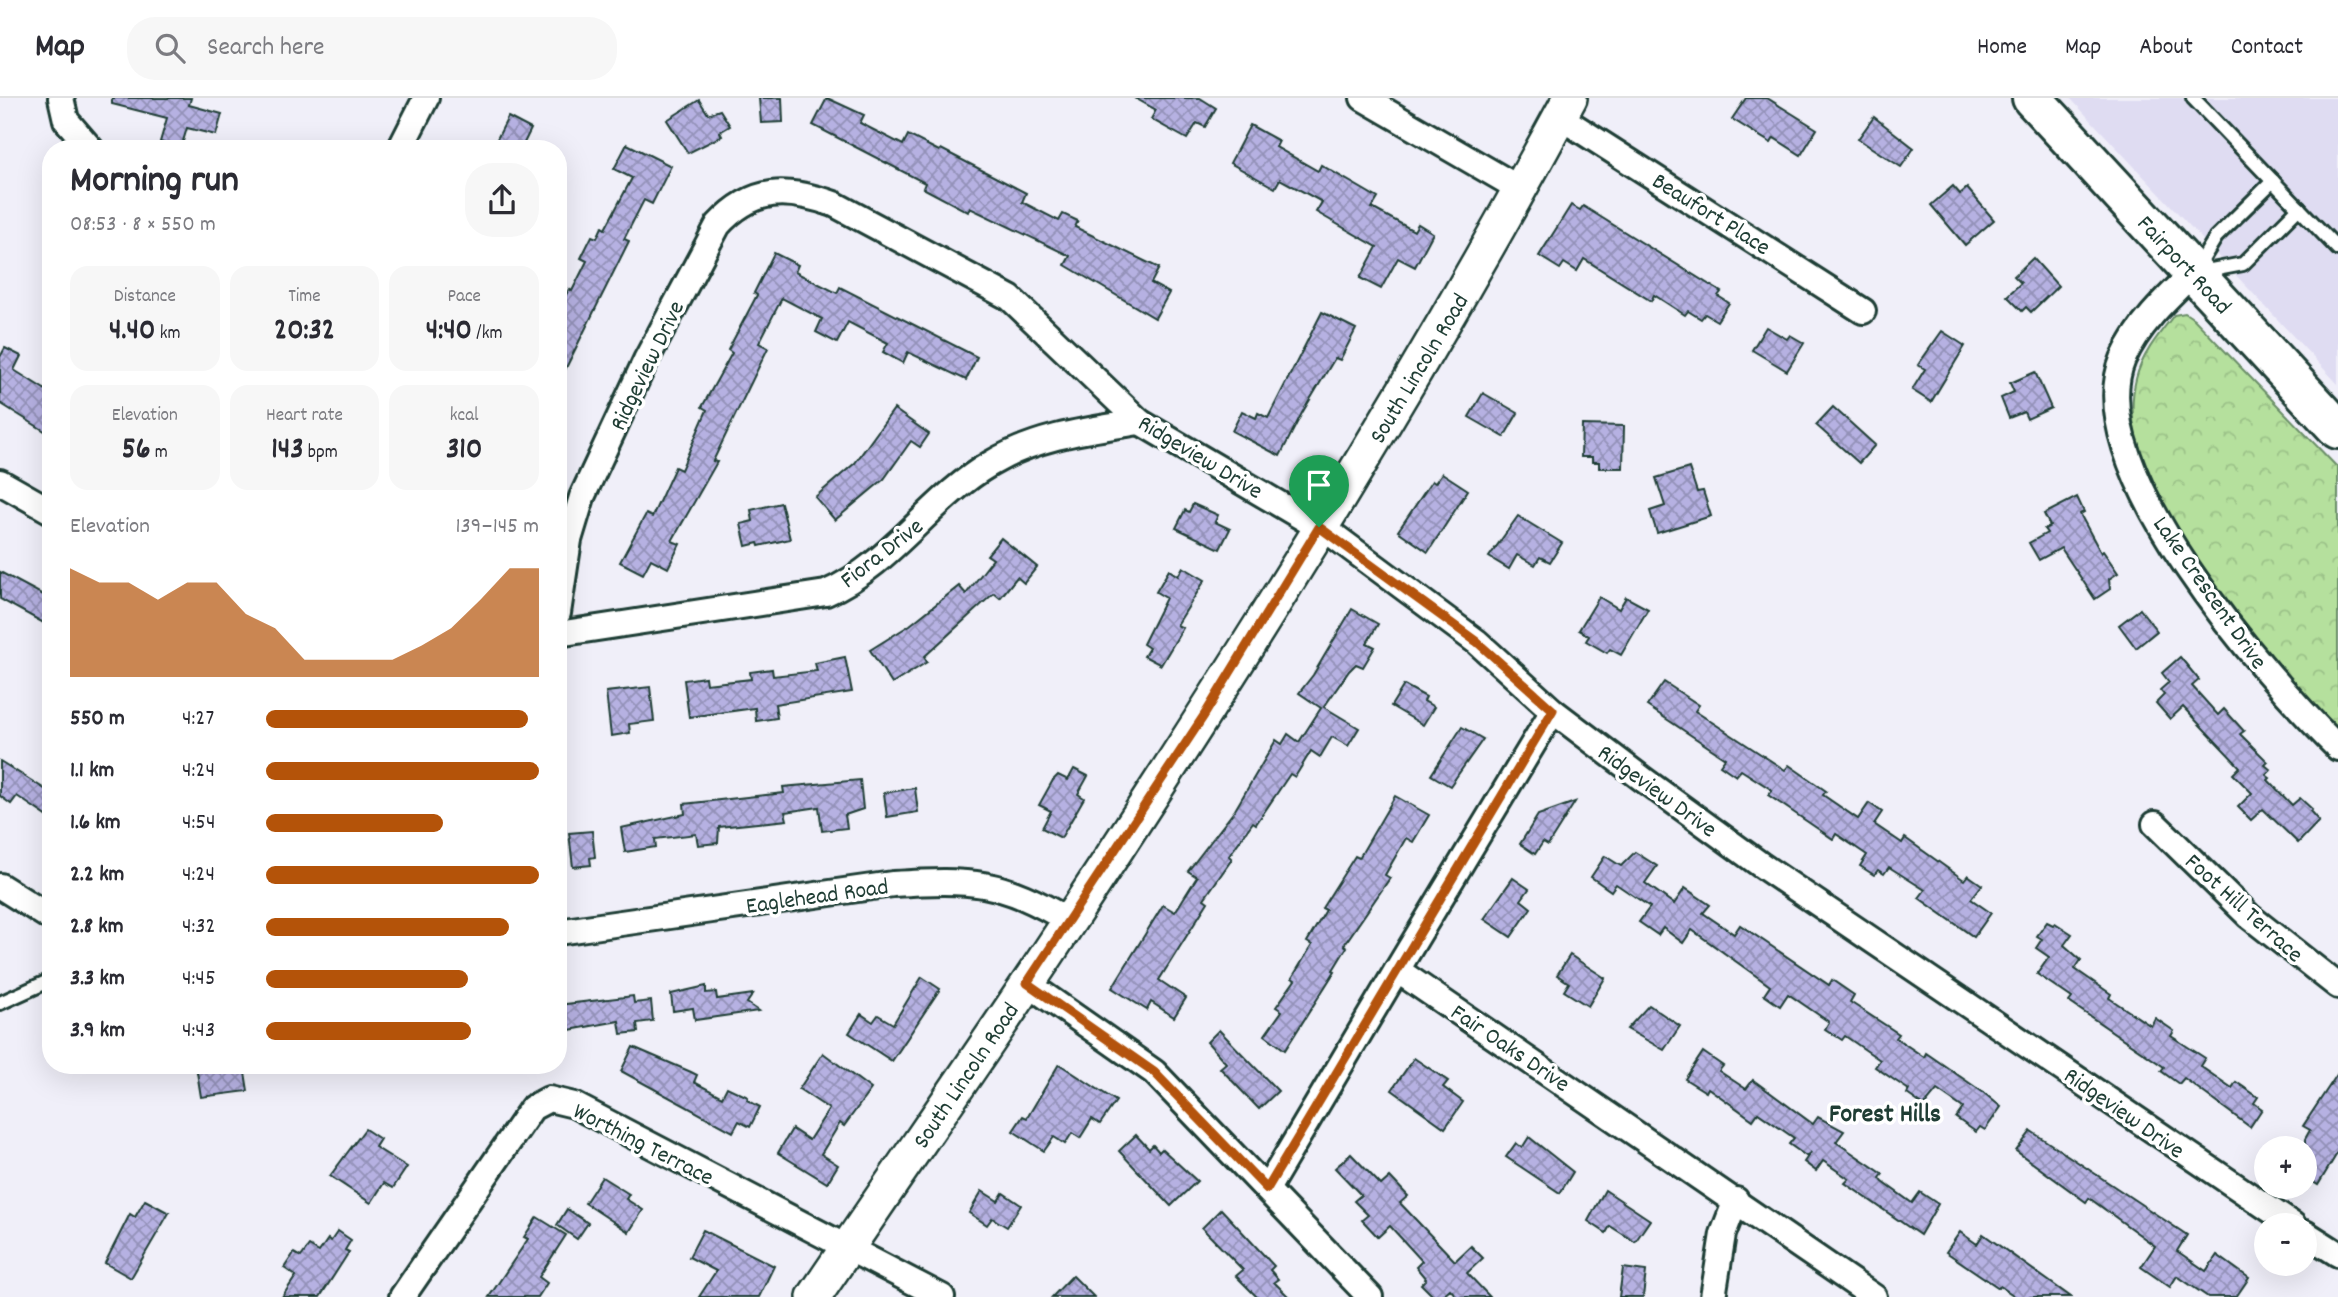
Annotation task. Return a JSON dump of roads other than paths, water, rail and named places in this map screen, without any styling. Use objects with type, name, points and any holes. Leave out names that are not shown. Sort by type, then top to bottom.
[{"type":"main road","name":"Fairport Road","points":[[2041,101],[2193,273],[2338,429]]},
{"type":"street","points":[[61,98],[66,120],[83,140]]},
{"type":"street","points":[[405,140],[426,98]]},
{"type":"street","points":[[1363,98],[1520,189]]},
{"type":"street","name":"South Lincoln Road","points":[[814,1297],[1069,921],[1205,714],[1450,314],[1565,108]]},
{"type":"street","name":"Beaufort Place","points":[[1565,108],[1863,311]]},
{"type":"street","name":"Ridgeview Drive","points":[[567,548],[574,519],[629,397],[718,225],[730,212],[754,196],[780,192],[806,195],[834,204],[1010,298],[1140,422],[1319,527],[1477,642],[1553,710],[1606,752],[1762,864],[2275,1213]]},
{"type":"street","name":"Lake Crescent Drive","points":[[2193,273],[2164,300],[2123,360],[2117,393],[2122,433],[2140,484],[2171,544],[2272,680],[2338,748]]},
{"type":"street","name":"Fiora Drive","points":[[567,633],[826,593],[863,572],[989,464],[1026,446],[1065,434],[1140,422]]},
{"type":"street","points":[[0,482],[42,506]]},
{"type":"street","points":[[1267,1189],[1553,710]]},
{"type":"street","name":"Foot Hill Terrace","points":[[2155,824],[2249,916],[2338,986]]},
{"type":"street","name":"Eaglehead Road","points":[[567,931],[893,884],[947,881],[994,885],[1038,902],[1069,921]]},
{"type":"street","points":[[0,886],[42,912]]},
{"type":"street","name":"Fair Oaks Drive","points":[[1397,970],[1874,1297]]},
{"type":"street","points":[[1027,983],[1154,1072],[1370,1297]]},
{"type":"street","name":"Worthing Terrace","points":[[402,1297],[532,1108],[549,1099],[574,1105],[942,1297]]},
{"type":"street","points":[[1713,1297],[1723,1234],[1736,1200]]},
{"type":"street","points":[[2317,1241],[2338,1254]]},
{"type":"lane","points":[[2193,98],[2338,249]]},
{"type":"lane","points":[[2193,273],[2216,237],[2273,181]]},
{"type":"lane","points":[[2193,273],[2243,264],[2298,208]]},
{"type":"lane","points":[[0,1003],[42,984]]},
{"type":"district","name":"Forest Hills","points":[[1885,1112]]}]
